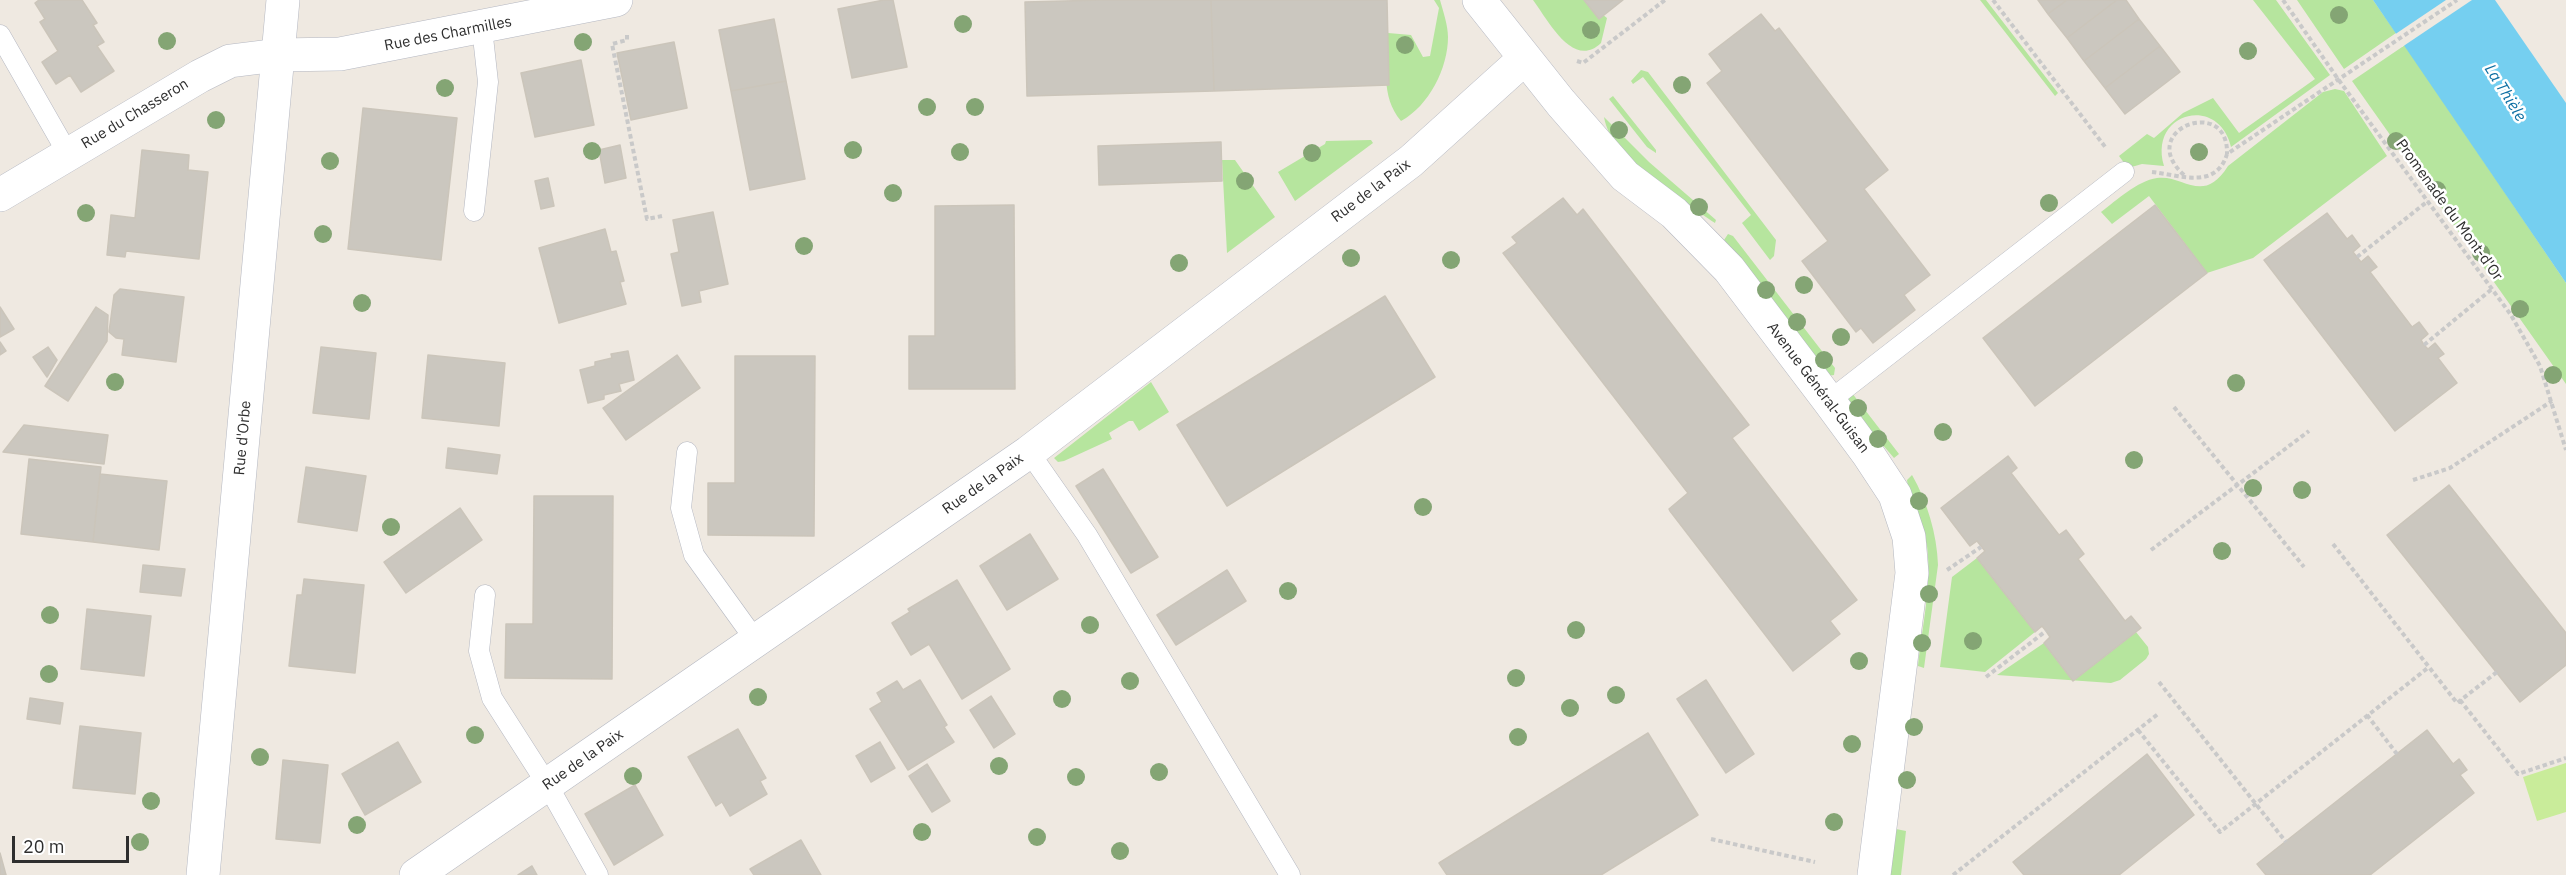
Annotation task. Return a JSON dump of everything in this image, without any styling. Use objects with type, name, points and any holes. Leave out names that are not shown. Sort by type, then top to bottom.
[{"type":"street","name":"Rue d'Orbe","points":[[204,875],[283,0]]},
{"type":"street","name":"Avenue Général-Guisan","points":[[1479,0],[1524,59],[1625,176],[1674,213],[1729,268],[1868,454],[1895,495],[1910,537],[1912,573],[1874,875]]},
{"type":"street","name":"Rue des Charmilles","points":[[278,55],[340,54],[482,28],[621,15]]},
{"type":"street","name":"Rue du Chasseron","points":[[0,195],[200,76],[230,61],[278,55]]},
{"type":"street","name":"Rue de la Paix","points":[[416,875],[1029,452],[1221,303],[1411,161],[1524,59]]},
{"type":"lane","points":[[474,211],[488,82],[482,28]]},
{"type":"lane","points":[[0,35],[68,154]]},
{"type":"lane","points":[[1828,401],[2124,172]]},
{"type":"lane","points":[[687,452],[681,508],[694,555],[756,641]]},
{"type":"lane","points":[[1029,452],[1087,535],[1290,875]]},
{"type":"lane","points":[[485,595],[479,651],[492,698],[547,784],[598,875]]},
{"type":"path","points":[[1570,59],[1583,63],[1665,0]]},
{"type":"path","points":[[1993,0],[2124,172],[2152,172],[2198,179],[2213,175],[2224,162],[2227,154],[2226,141],[2216,127],[2199,121],[2182,126],[2170,142],[2172,161],[2184,176]]},
{"type":"path","name":"Promenade du Mont-d'Or","points":[[2283,0],[2511,315],[2540,366],[2566,450]]},
{"type":"path","points":[[2227,154],[2457,0]]},
{"type":"path","points":[[621,15],[627,40],[612,44],[647,219],[662,216]]},
{"type":"path","points":[[2357,257],[2428,201]]},
{"type":"path","points":[[2424,345],[2492,289]]},
{"type":"path","points":[[2413,480],[2450,468],[2552,401]]},
{"type":"path","points":[[2174,407],[2304,567]]},
{"type":"path","points":[[2151,550],[2309,430]]},
{"type":"path","points":[[2332,544],[2457,703],[2496,672]]},
{"type":"path","points":[[1943,573],[1981,547]]},
{"type":"path","points":[[1986,677],[2046,632]]},
{"type":"path","points":[[2138,730],[2220,832],[2428,667]]},
{"type":"path","points":[[2159,682],[2286,842]]},
{"type":"path","points":[[2460,700],[2518,774],[2566,758]]},
{"type":"path","points":[[1953,875],[2158,714]]},
{"type":"path","points":[[2367,715],[2397,754]]},
{"type":"path","points":[[1711,839],[1815,862]]},
{"type":"green space","points":[[1434,0],[1440,0],[1447,28],[1445,61],[1428,96],[1420,106],[1401,121],[1394,111],[1387,91],[1388,33],[1411,35],[1423,57],[1430,56],[1439,8]]},
{"type":"green space","points":[[1533,0],[1584,0],[1607,18],[1601,43],[1591,50],[1571,47],[1554,30]]},
{"type":"green space","points":[[1980,0],[1986,0],[2058,93],[2055,96]]},
{"type":"green space","points":[[2253,0],[2276,0],[2330,75],[2231,147],[2224,130],[2213,120],[2200,115],[2187,116],[2175,122],[2166,133],[2162,148],[2164,166],[2142,164],[2128,168],[2119,156],[2147,134],[2154,138],[2183,113],[2213,98],[2239,133],[2315,79]]},
{"type":"green space","points":[[2297,0],[2373,0],[2396,33],[2344,69]]},
{"type":"green space","points":[[2405,45],[2566,283],[2566,384],[2352,81]]},
{"type":"green space","points":[[1641,70],[1648,72],[1776,240],[1774,256],[1770,260],[1742,223],[1751,215],[1643,77],[1633,84],[1631,81]]},
{"type":"green space","points":[[2335,89],[2344,91],[2387,156],[2253,258],[2207,273],[2149,196],[2112,224],[2101,212],[2142,183],[2157,178],[2176,180],[2193,186],[2210,184],[2219,178],[2228,166],[2323,92]]},
{"type":"green space","points":[[1613,96],[1656,150],[1656,153],[1647,147],[1609,99]]},
{"type":"green space","points":[[1604,117],[1649,162],[1716,220],[1715,223],[1666,190],[1633,163],[1609,133]]},
{"type":"green space","points":[[1371,140],[1373,143],[1295,201],[1278,172],[1325,144],[1326,141]]},
{"type":"green space","points":[[1222,160],[1235,160],[1275,217],[1227,253]]},
{"type":"green space","points":[[1728,234],[1733,236],[1835,368],[1834,375],[1827,376],[1724,240]]},
{"type":"green space","points":[[1151,382],[1169,412],[1139,431],[1133,421],[1129,421],[1109,433],[1112,439],[1064,461],[1058,462],[1054,458]]},
{"type":"green space","points":[[1852,393],[1899,454],[1894,458],[1849,406],[1848,399]]},
{"type":"green space","points":[[1912,475],[1930,518],[1936,542],[1938,565],[1924,668],[1918,666],[1927,591],[1928,561],[1925,538],[1908,488],[1907,480]]},
{"type":"green space","points":[[1977,558],[2035,632],[1985,672],[1940,667],[1952,577]]},
{"type":"green space","points":[[2136,632],[2148,647],[2149,654],[2146,659],[2120,680],[2111,683],[2074,680]]},
{"type":"green space","points":[[2044,643],[2072,680],[1997,675]]},
{"type":"green space","points":[[2566,763],[2566,812],[2537,821],[2523,777]]},
{"type":"green space","points":[[1896,829],[1906,831],[1901,875],[1890,875]]},
{"type":"water","name":"La Thièle","points":[[2373,0],[2495,0],[2566,103],[2566,283]]},
{"type":"pier","points":[[2446,0],[2472,0],[2402,47],[2394,35]]},
{"type":"building","points":[[39,0],[82,0],[97,23],[93,25],[104,42],[97,46],[114,71],[81,92],[70,75],[56,84],[42,62],[58,51],[40,22],[45,19],[35,3]]},
{"type":"building","points":[[893,0],[907,67],[852,78],[838,9]]},
{"type":"building","points":[[1211,0],[1214,91],[1027,96],[1025,2]]},
{"type":"building","points":[[1211,0],[1387,0],[1389,85],[1214,91]]},
{"type":"building","points":[[1584,0],[1623,0],[1599,19]]},
{"type":"building","points":[[2038,0],[2067,0],[2048,14]]},
{"type":"building","points":[[2067,0],[2117,0],[2067,38],[2048,14]]},
{"type":"building","points":[[2117,0],[2126,0],[2139,19],[2084,61],[2067,38]]},
{"type":"building","points":[[1761,14],[1775,31],[1779,28],[1888,170],[1864,189],[1930,275],[1904,295],[1915,310],[1873,343],[1861,328],[1856,332],[1802,261],[1828,241],[1707,83],[1722,71],[1709,54]]},
{"type":"building","points":[[774,19],[786,81],[731,91],[719,30]]},
{"type":"building","points":[[2139,19],[2160,46],[2105,88],[2084,61]]},
{"type":"building","points":[[674,42],[687,108],[631,120],[617,53]]},
{"type":"building","points":[[2160,46],[2180,72],[2125,114],[2105,88]]},
{"type":"building","points":[[581,60],[594,125],[535,137],[521,73]]},
{"type":"building","points":[[786,81],[805,179],[750,190],[731,91]]},
{"type":"building","points":[[363,108],[457,118],[441,260],[348,249]]},
{"type":"building","points":[[1221,142],[1222,181],[1099,185],[1098,146]]},
{"type":"building","points":[[620,145],[626,178],[605,183],[599,150]]},
{"type":"building","points":[[142,150],[189,155],[188,170],[208,172],[199,259],[126,251],[125,257],[107,255],[111,215],[135,218]]},
{"type":"building","points":[[548,178],[554,206],[541,209],[535,181]]},
{"type":"building","points":[[1563,198],[1577,215],[1583,209],[1749,425],[1732,438],[1857,600],[1830,621],[1840,634],[1793,671],[1670,511],[1669,509],[1688,493],[1503,253],[1517,243],[1512,237]]},
{"type":"building","points":[[1014,205],[1015,389],[909,389],[909,336],[935,336],[935,206]]},
{"type":"building","points":[[2155,205],[2207,273],[2035,406],[1983,338]]},
{"type":"building","points":[[713,212],[728,284],[699,291],[701,302],[682,306],[671,254],[679,252],[673,220]]},
{"type":"building","points":[[2327,213],[2347,239],[2352,235],[2360,246],[2353,252],[2361,262],[2368,256],[2377,267],[2370,272],[2412,327],[2419,322],[2428,334],[2421,340],[2424,345],[2428,349],[2435,343],[2444,354],[2438,358],[2457,383],[2395,431],[2264,260]]},
{"type":"building","points":[[605,229],[611,252],[616,251],[624,281],[620,282],[626,304],[559,323],[539,248]]},
{"type":"building","points":[[120,289],[184,297],[176,362],[122,355],[124,339],[116,338],[109,332],[114,295]]},
{"type":"building","points":[[1385,296],[1435,377],[1227,506],[1177,425]]},
{"type":"building","points":[[0,307],[14,329],[0,337]]},
{"type":"building","points":[[96,307],[108,315],[107,341],[68,401],[45,386]]},
{"type":"building","points":[[0,342],[6,351],[0,355]]},
{"type":"building","points":[[48,347],[57,360],[47,377],[33,357]]},
{"type":"building","points":[[321,347],[376,353],[369,419],[313,413]]},
{"type":"building","points":[[628,351],[634,380],[619,384],[621,391],[604,395],[604,399],[588,403],[580,370],[595,366],[595,362],[612,358],[611,354]]},
{"type":"building","points":[[428,355],[505,363],[499,426],[422,418]]},
{"type":"building","points":[[677,355],[700,388],[626,440],[603,408]]},
{"type":"building","points":[[735,356],[815,356],[814,536],[708,535],[708,483],[735,483]]},
{"type":"building","points":[[24,425],[108,435],[104,464],[3,452]]},
{"type":"building","points":[[448,448],[500,455],[497,474],[446,468]]},
{"type":"building","points":[[2008,456],[2017,468],[2011,473],[2059,535],[2066,530],[2084,554],[2078,559],[2125,621],[2131,616],[2141,628],[2073,681],[2044,643],[2050,637],[2046,631],[2042,626],[2035,632],[1977,558],[1985,551],[1977,541],[1970,546],[1941,508]]},
{"type":"building","points":[[29,459],[101,467],[93,542],[21,534]]},
{"type":"building","points":[[306,467],[366,476],[357,531],[298,522]]},
{"type":"building","points":[[1103,469],[1158,557],[1131,573],[1076,486]]},
{"type":"building","points":[[100,474],[167,481],[159,550],[93,542]]},
{"type":"building","points":[[2449,485],[2566,633],[2566,665],[2520,702],[2387,535]]},
{"type":"building","points":[[534,496],[613,496],[612,679],[505,678],[506,624],[533,624]]},
{"type":"building","points":[[460,508],[482,540],[406,593],[384,562]]},
{"type":"building","points":[[1030,534],[1058,579],[1007,610],[980,566]]},
{"type":"building","points":[[143,565],[185,569],[181,596],[140,592]]},
{"type":"building","points":[[1227,570],[1246,601],[1176,645],[1157,615]]},
{"type":"building","points":[[304,579],[364,585],[355,673],[289,666],[297,595],[302,595]]},
{"type":"building","points":[[957,580],[1010,669],[962,699],[929,644],[911,655],[892,623],[910,612],[908,609]]},
{"type":"building","points":[[87,609],[151,616],[144,676],[81,669]]},
{"type":"building","points":[[920,680],[947,725],[944,727],[954,742],[908,770],[870,709],[882,702],[877,693],[897,681],[903,690]]},
{"type":"building","points":[[1706,680],[1754,754],[1726,773],[1677,699]]},
{"type":"building","points":[[991,696],[1015,734],[994,748],[970,710]]},
{"type":"building","points":[[30,698],[63,703],[60,724],[27,719]]},
{"type":"building","points":[[80,726],[141,733],[135,794],[73,788]]},
{"type":"building","points":[[738,729],[766,778],[760,781],[767,794],[730,816],[722,802],[716,806],[688,757]]},
{"type":"building","points":[[2427,730],[2453,764],[2459,759],[2467,770],[2460,775],[2474,793],[2370,875],[2266,875],[2257,864]]},
{"type":"building","points":[[1648,733],[1698,815],[1601,875],[1447,875],[1439,863]]},
{"type":"building","points":[[398,742],[421,782],[365,815],[342,774]]},
{"type":"building","points":[[880,742],[895,768],[871,782],[856,756]]},
{"type":"building","points":[[2147,754],[2194,815],[2119,875],[2024,875],[2013,862]]},
{"type":"building","points":[[283,760],[328,765],[320,843],[276,839]]},
{"type":"building","points":[[927,764],[950,801],[932,812],[909,776]]},
{"type":"building","points":[[635,785],[663,835],[614,865],[585,814]]},
{"type":"building","points":[[801,840],[821,875],[754,875],[750,869]]},
{"type":"building","points":[[0,853],[6,875],[0,875]]},
{"type":"building","points":[[532,866],[537,875],[518,875]]}]
